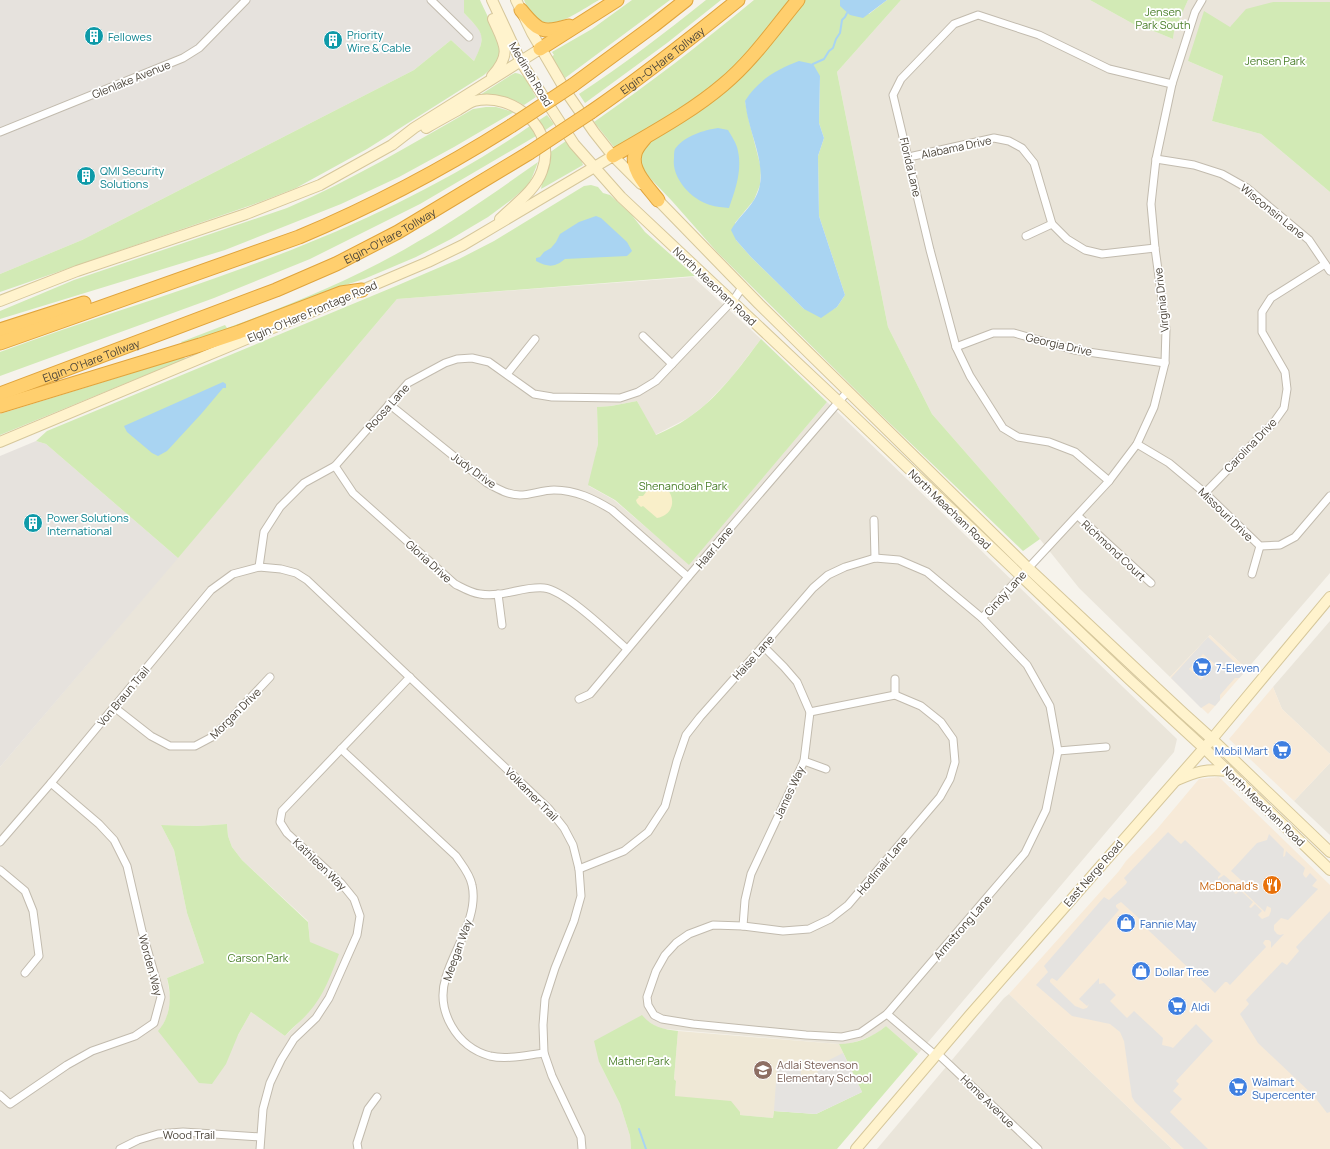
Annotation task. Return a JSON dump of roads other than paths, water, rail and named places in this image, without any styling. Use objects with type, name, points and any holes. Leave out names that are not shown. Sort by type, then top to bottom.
[{"type":"highway","points":[[540,49],[617,0]]},
{"type":"highway","points":[[0,343],[292,240],[344,218],[423,178],[511,126],[573,85],[686,0]]},
{"type":"highway","name":"Elgin-O'Hare Tollway","points":[[0,394],[269,293],[336,264],[398,232],[529,153],[591,112],[681,47],[738,0]]},
{"type":"highway","points":[[612,156],[693,107],[724,84],[741,69],[798,0]]},
{"type":"highway","points":[[519,5],[538,28],[547,31],[584,21]]},
{"type":"highway","points":[[648,135],[638,147],[634,155],[634,165],[640,176],[658,200]]},
{"type":"highway","points":[[0,406],[200,345],[239,332],[341,293],[362,290]]},
{"type":"highway","points":[[0,330],[102,298],[133,295]]},
{"type":"main road","points":[[486,0],[506,53],[502,63],[486,82]]},
{"type":"main road","name":"Medinah Road","points":[[492,0],[521,62],[574,144]]},
{"type":"main road","name":"Medinah Road","points":[[519,5],[540,49],[567,93],[594,132]]},
{"type":"main road","points":[[392,145],[414,128],[540,49]]},
{"type":"main road","points":[[0,301],[77,271],[239,216],[320,185],[392,145],[417,134],[472,101],[486,99],[512,104],[522,110],[537,127],[545,149],[543,170],[537,182],[489,230]]},
{"type":"main road","name":"North Meacham Road","points":[[594,132],[612,156],[1028,568],[1094,628],[1330,852]]},
{"type":"main road","name":"North Meacham Road","points":[[574,144],[621,197],[839,402],[1020,577],[1204,748],[1330,870]]},
{"type":"main road","name":"Elgin-O'Hare Frontage Road","points":[[0,442],[428,262],[463,245],[612,156]]},
{"type":"main road","name":"East Nerge Road","points":[[856,1149],[936,1054],[1212,739],[1330,598]]},
{"type":"main road","points":[[1174,782],[1199,771],[1228,771]]},
{"type":"street","name":"Glenlake Avenue","points":[[0,132],[183,58],[199,48],[246,0]]},
{"type":"street","points":[[431,0],[469,37]]},
{"type":"street","name":"Virginia Drive","points":[[1028,568],[1109,481],[1137,444],[1154,406],[1165,363],[1166,328],[1155,248],[1151,204],[1156,159],[1172,84],[1194,12],[1202,0]]},
{"type":"street","name":"Florida Lane","points":[[1109,481],[1075,452],[1048,442],[1018,438],[1003,428],[970,376],[956,347],[930,250],[893,95],[901,79],[954,24],[978,15],[1039,35],[1109,69],[1172,84]]},
{"type":"street","name":"Alabama Drive","points":[[909,157],[994,138],[1010,141],[1022,148],[1034,163],[1052,224],[1067,239],[1085,250],[1102,254],[1155,248]]},
{"type":"street","name":"Wisconsin Lane","points":[[1156,159],[1194,165],[1222,174],[1247,188],[1309,240],[1330,271]]},
{"type":"street","points":[[1026,236],[1052,224]]},
{"type":"street","name":"Carolina Drive","points":[[1205,493],[1274,422],[1284,408],[1287,389],[1285,372],[1262,332],[1262,312],[1271,298],[1325,264]]},
{"type":"street","name":"Roosa Lane","points":[[259,567],[264,532],[280,507],[304,483],[335,466],[408,383],[445,363],[458,359],[472,358],[489,362],[507,374],[519,385],[534,394],[552,398],[620,398],[638,392],[656,382],[732,301],[743,286]]},
{"type":"street","name":"Georgia Drive","points":[[956,347],[993,333],[1014,333],[1074,350],[1165,363]]},
{"type":"street","points":[[644,336],[672,364]]},
{"type":"street","points":[[507,374],[535,339]]},
{"type":"street","name":"Haar Lane","points":[[578,699],[590,694],[688,577],[848,391]]},
{"type":"street","name":"Judy Drive","points":[[389,404],[488,483],[504,492],[520,495],[554,490],[584,494],[599,502],[612,510],[688,577]]},
{"type":"street","name":"Missouri Drive","points":[[1137,444],[1169,462],[1205,493],[1260,546],[1280,545],[1294,537],[1330,496]]},
{"type":"street","name":"Gloria Drive","points":[[335,466],[353,493],[455,584],[468,591],[481,595],[498,594],[529,588],[545,588],[567,598],[627,649]]},
{"type":"street","name":"Richmond Court","points":[[1078,516],[1151,583]]},
{"type":"street","points":[[874,520],[876,558]]},
{"type":"street","points":[[1252,574],[1260,546]]},
{"type":"street","name":"Haise Lane","points":[[579,869],[624,851],[648,832],[666,806],[677,761],[686,736],[700,716],[813,588],[828,575],[845,567],[876,558],[899,560],[927,572],[982,618]]},
{"type":"street","name":"Volkamer Trail","points":[[259,567],[281,569],[296,573],[307,580],[549,809],[564,828],[573,844],[579,869],[581,896],[574,921],[555,968],[546,999],[543,1025],[544,1053],[552,1076],[580,1137],[582,1149]]},
{"type":"street","name":"Von Braun Trail","points":[[0,842],[51,783],[211,590],[233,574],[259,567]]},
{"type":"street","name":"Cindy Lane","points":[[982,618],[1028,568]]},
{"type":"street","points":[[498,594],[502,625]]},
{"type":"street","name":"Armstrong Lane","points":[[650,1010],[662,1020],[693,1024],[842,1037],[860,1033],[887,1014],[1025,853],[1046,810],[1058,751],[1050,706],[1027,665],[982,618]]},
{"type":"street","points":[[763,646],[797,682],[810,712],[895,695],[895,679]]},
{"type":"street","name":"Morgan Drive","points":[[114,707],[151,736],[170,746],[195,746],[212,737],[270,677]]},
{"type":"street","name":"Kathleen Way","points":[[260,1149],[263,1109],[268,1090],[281,1060],[294,1038],[316,1018],[329,998],[357,935],[360,916],[354,899],[341,883],[287,832],[280,822],[282,811],[410,677]]},
{"type":"street","name":"Hodlmair Lane","points":[[650,1010],[647,997],[656,971],[665,955],[676,943],[689,934],[713,925],[743,926],[783,931],[809,929],[830,920],[848,905],[940,797],[950,779],[955,762],[953,739],[941,722],[921,706],[895,695]]},
{"type":"street","name":"James Way","points":[[743,926],[745,900],[751,874],[804,761],[810,712]]},
{"type":"street","points":[[1058,751],[1106,747]]},
{"type":"street","name":"Meegan Way","points":[[341,749],[456,856],[466,869],[472,885],[472,902],[469,920],[445,978],[443,1001],[448,1020],[458,1036],[472,1048],[491,1056],[510,1057],[544,1053]]},
{"type":"street","points":[[804,761],[826,769]]},
{"type":"street","name":"Worden Way","points":[[0,1095],[10,1104],[92,1051],[134,1036],[154,1023],[161,997],[142,931],[127,866],[114,840],[99,824],[51,783]]},
{"type":"street","points":[[0,870],[25,891],[33,912],[39,956],[25,973]]},
{"type":"street","name":"Home Avenue","points":[[887,1014],[936,1054],[1038,1149]]},
{"type":"street","points":[[358,1149],[357,1143],[368,1109],[377,1097]]},
{"type":"street","name":"Wood Trail","points":[[120,1149],[138,1140],[158,1134],[183,1132],[260,1137]]},
{"type":"water","points":[[840,0],[887,0],[863,18],[850,15],[840,6]]},
{"type":"water","points":[[799,61],[813,64],[820,76],[819,123],[824,138],[818,156],[819,216],[845,295],[837,307],[821,318],[804,309],[751,257],[736,240],[731,230],[754,200],[760,181],[761,171],[745,101],[755,87],[768,76]]},
{"type":"water","points":[[718,128],[728,130],[733,138],[739,155],[738,178],[729,208],[710,205],[696,198],[679,180],[674,166],[674,151],[679,144],[695,134]]},
{"type":"water","points":[[596,216],[601,218],[627,242],[632,251],[627,256],[565,259],[558,264],[551,266],[536,261],[536,258],[540,257],[544,252],[551,248],[560,234],[579,222]]},
{"type":"water","points":[[223,382],[226,384],[226,388],[223,388],[167,451],[158,456],[152,453],[127,432],[124,426]]},
{"type":"waterway","points":[[813,64],[824,59],[833,48],[840,33],[842,20],[847,13]]},
{"type":"waterway","points":[[639,1129],[646,1149]]},
{"type":"place","name":"Fellowes","points":[[94,36]]},
{"type":"place","name":"Priority Wire & Cable","points":[[333,40]]},
{"type":"place","name":"QMI Security Solutions","points":[[86,176]]},
{"type":"place","name":"Power Solutions International","points":[[33,523]]},
{"type":"place","name":"7-Eleven","points":[[1202,667]]},
{"type":"place","name":"Mobil Mart","points":[[1282,750]]},
{"type":"place","name":"McDonald's","points":[[1272,885]]},
{"type":"place","name":"Fannie May","points":[[1126,923]]},
{"type":"place","name":"Dollar Tree","points":[[1141,971]]},
{"type":"place","name":"Aldi","points":[[1177,1006]]},
{"type":"place","name":"Adlai Stevenson Elementary School","points":[[763,1070]]},
{"type":"place","name":"Walmart Supercenter","points":[[1238,1087]]},
{"type":"park label","name":"Jensen Park South","points":[[1163,17]]},
{"type":"park label","name":"Jensen Park","points":[[1275,60]]},
{"type":"park label","name":"Shenandoah Park","points":[[683,485]]},
{"type":"park label","name":"Carson Park","points":[[258,957]]},
{"type":"park label","name":"Mather Park","points":[[639,1060]]}]
